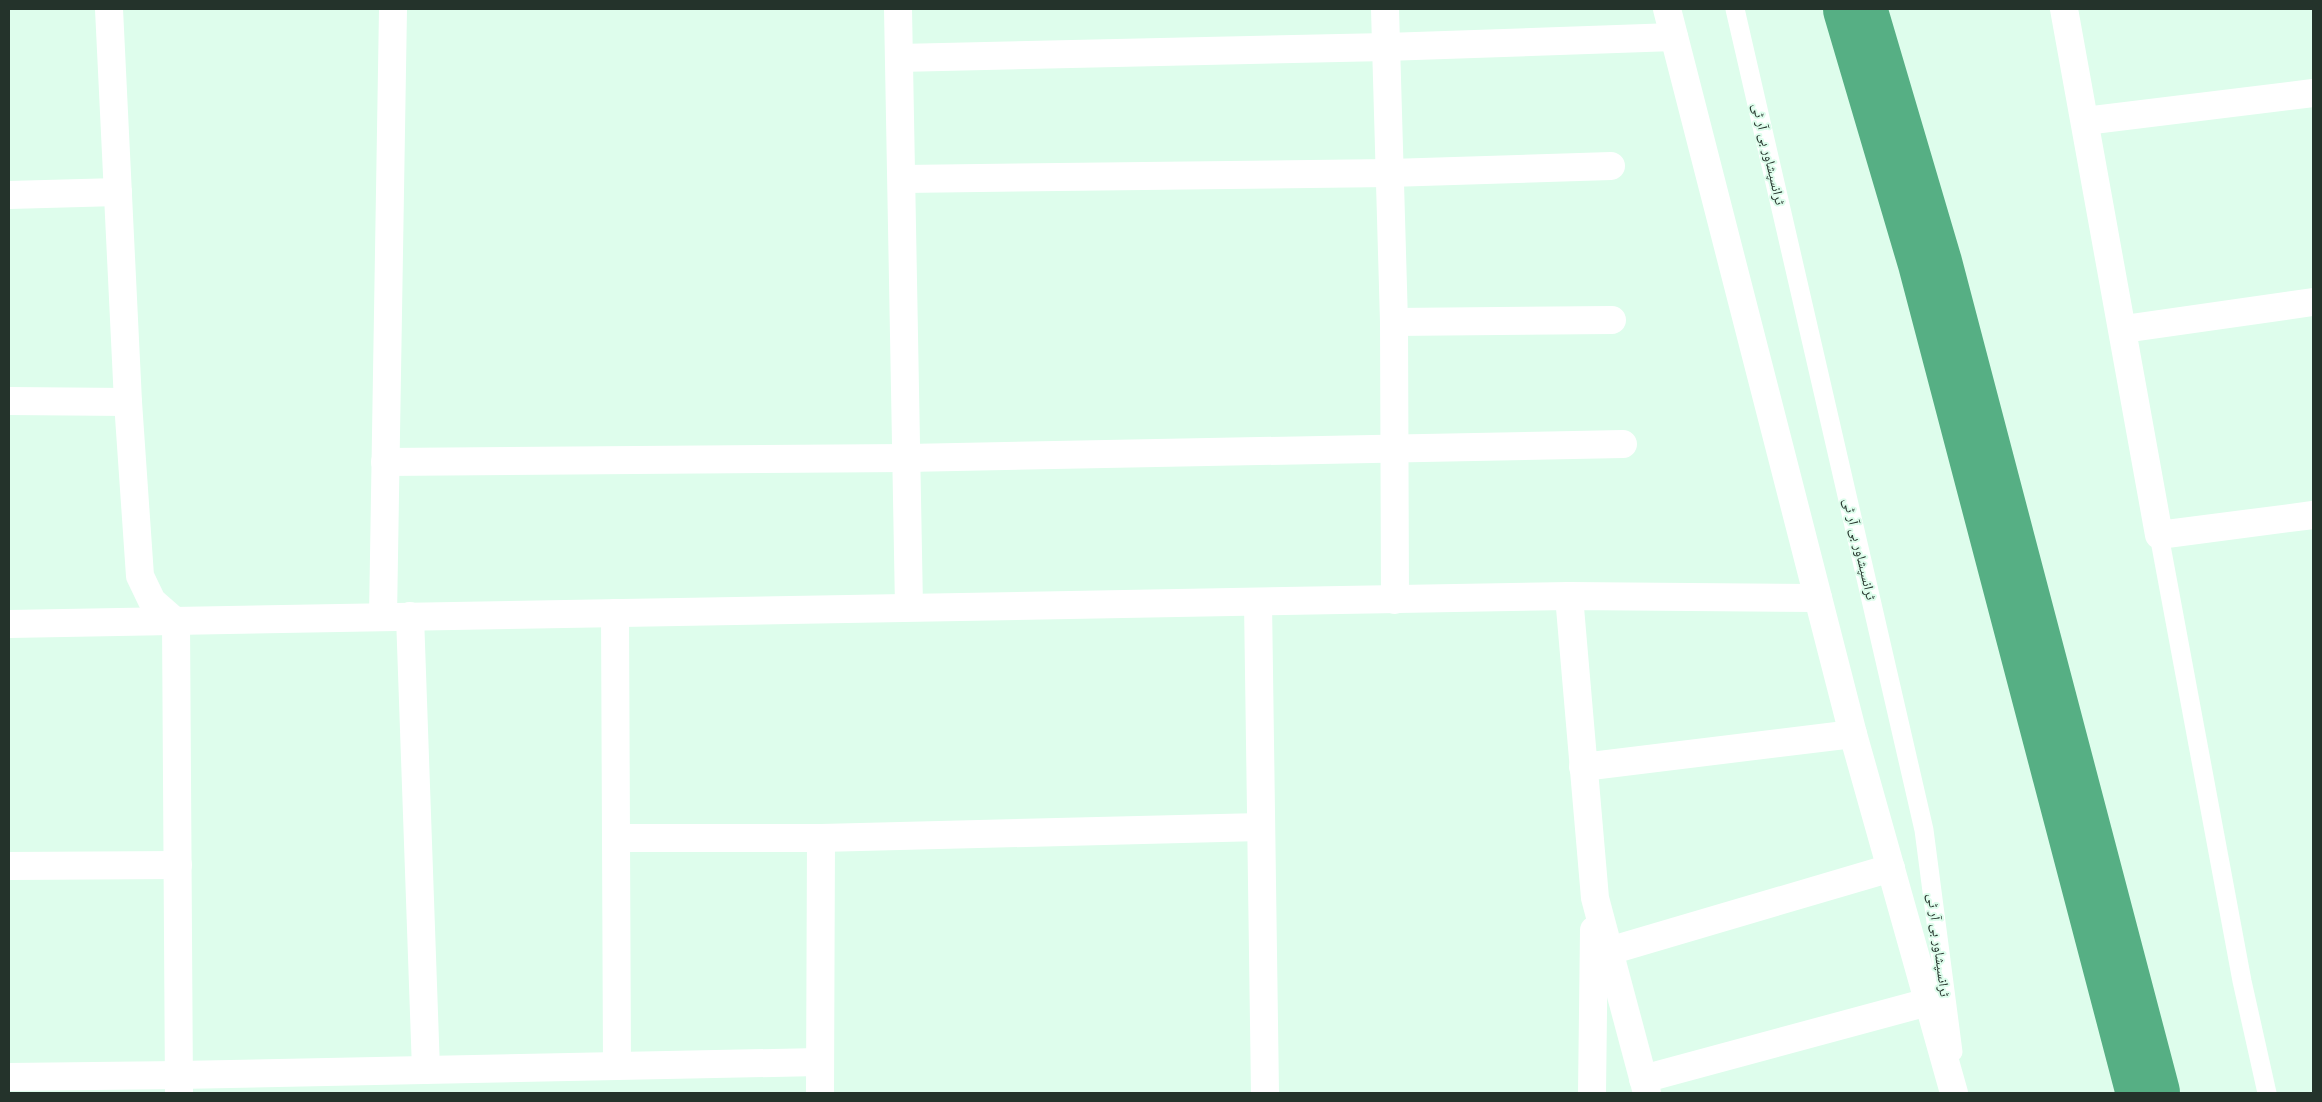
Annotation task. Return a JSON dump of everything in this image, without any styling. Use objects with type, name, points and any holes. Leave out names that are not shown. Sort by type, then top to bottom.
[{"type":"street","points":[[109,9],[128,402],[140,576],[152,601],[176,622],[179,1084]]},
{"type":"street","points":[[383,617],[393,9]]},
{"type":"street","points":[[898,9],[903,179],[909,608]]},
{"type":"street","points":[[1385,9],[1394,322],[1395,600]]},
{"type":"street","points":[[1667,9],[1853,734],[1954,1093]]},
{"type":"street","points":[[2064,9],[2124,329],[2160,535],[2313,515]]},
{"type":"street","points":[[899,58],[1386,47],[1674,37]]},
{"type":"street","points":[[2085,121],[2313,93]]},
{"type":"street","points":[[903,179],[1390,173],[1611,166]]},
{"type":"street","points":[[9,195],[118,192]]},
{"type":"street","points":[[2124,329],[2313,302]]},
{"type":"street","points":[[1394,322],[1612,320]]},
{"type":"street","points":[[9,402],[128,402]]},
{"type":"street","points":[[385,462],[907,458],[1623,444]]},
{"type":"street","points":[[9,624],[1569,596],[1818,598]]},
{"type":"street","points":[[1569,596],[1595,898],[1592,1093]]},
{"type":"street","points":[[1258,602],[1265,1093]]},
{"type":"street","points":[[615,612],[617,1066]]},
{"type":"street","points":[[410,616],[415,1078]]},
{"type":"street","points":[[1583,767],[1853,734]]},
{"type":"street","points":[[616,838],[821,838],[1261,827]]},
{"type":"street","points":[[820,1093],[821,838]]},
{"type":"street","points":[[9,866],[178,865]]},
{"type":"street","points":[[1609,951],[1891,868]]},
{"type":"street","points":[[1595,898],[1645,1086],[1928,1002]]},
{"type":"street","points":[[9,1077],[179,1084],[415,1078],[617,1066],[819,1062]]},
{"type":"lane","name":"ٹرانسپشاور بی آر ٹی","points":[[1735,9],[1924,830],[1958,1093]]},
{"type":"lane","points":[[2160,535],[2242,982],[2267,1093]]},
{"type":"waterway","points":[[1855,9],[1930,263],[2148,1093]]}]
